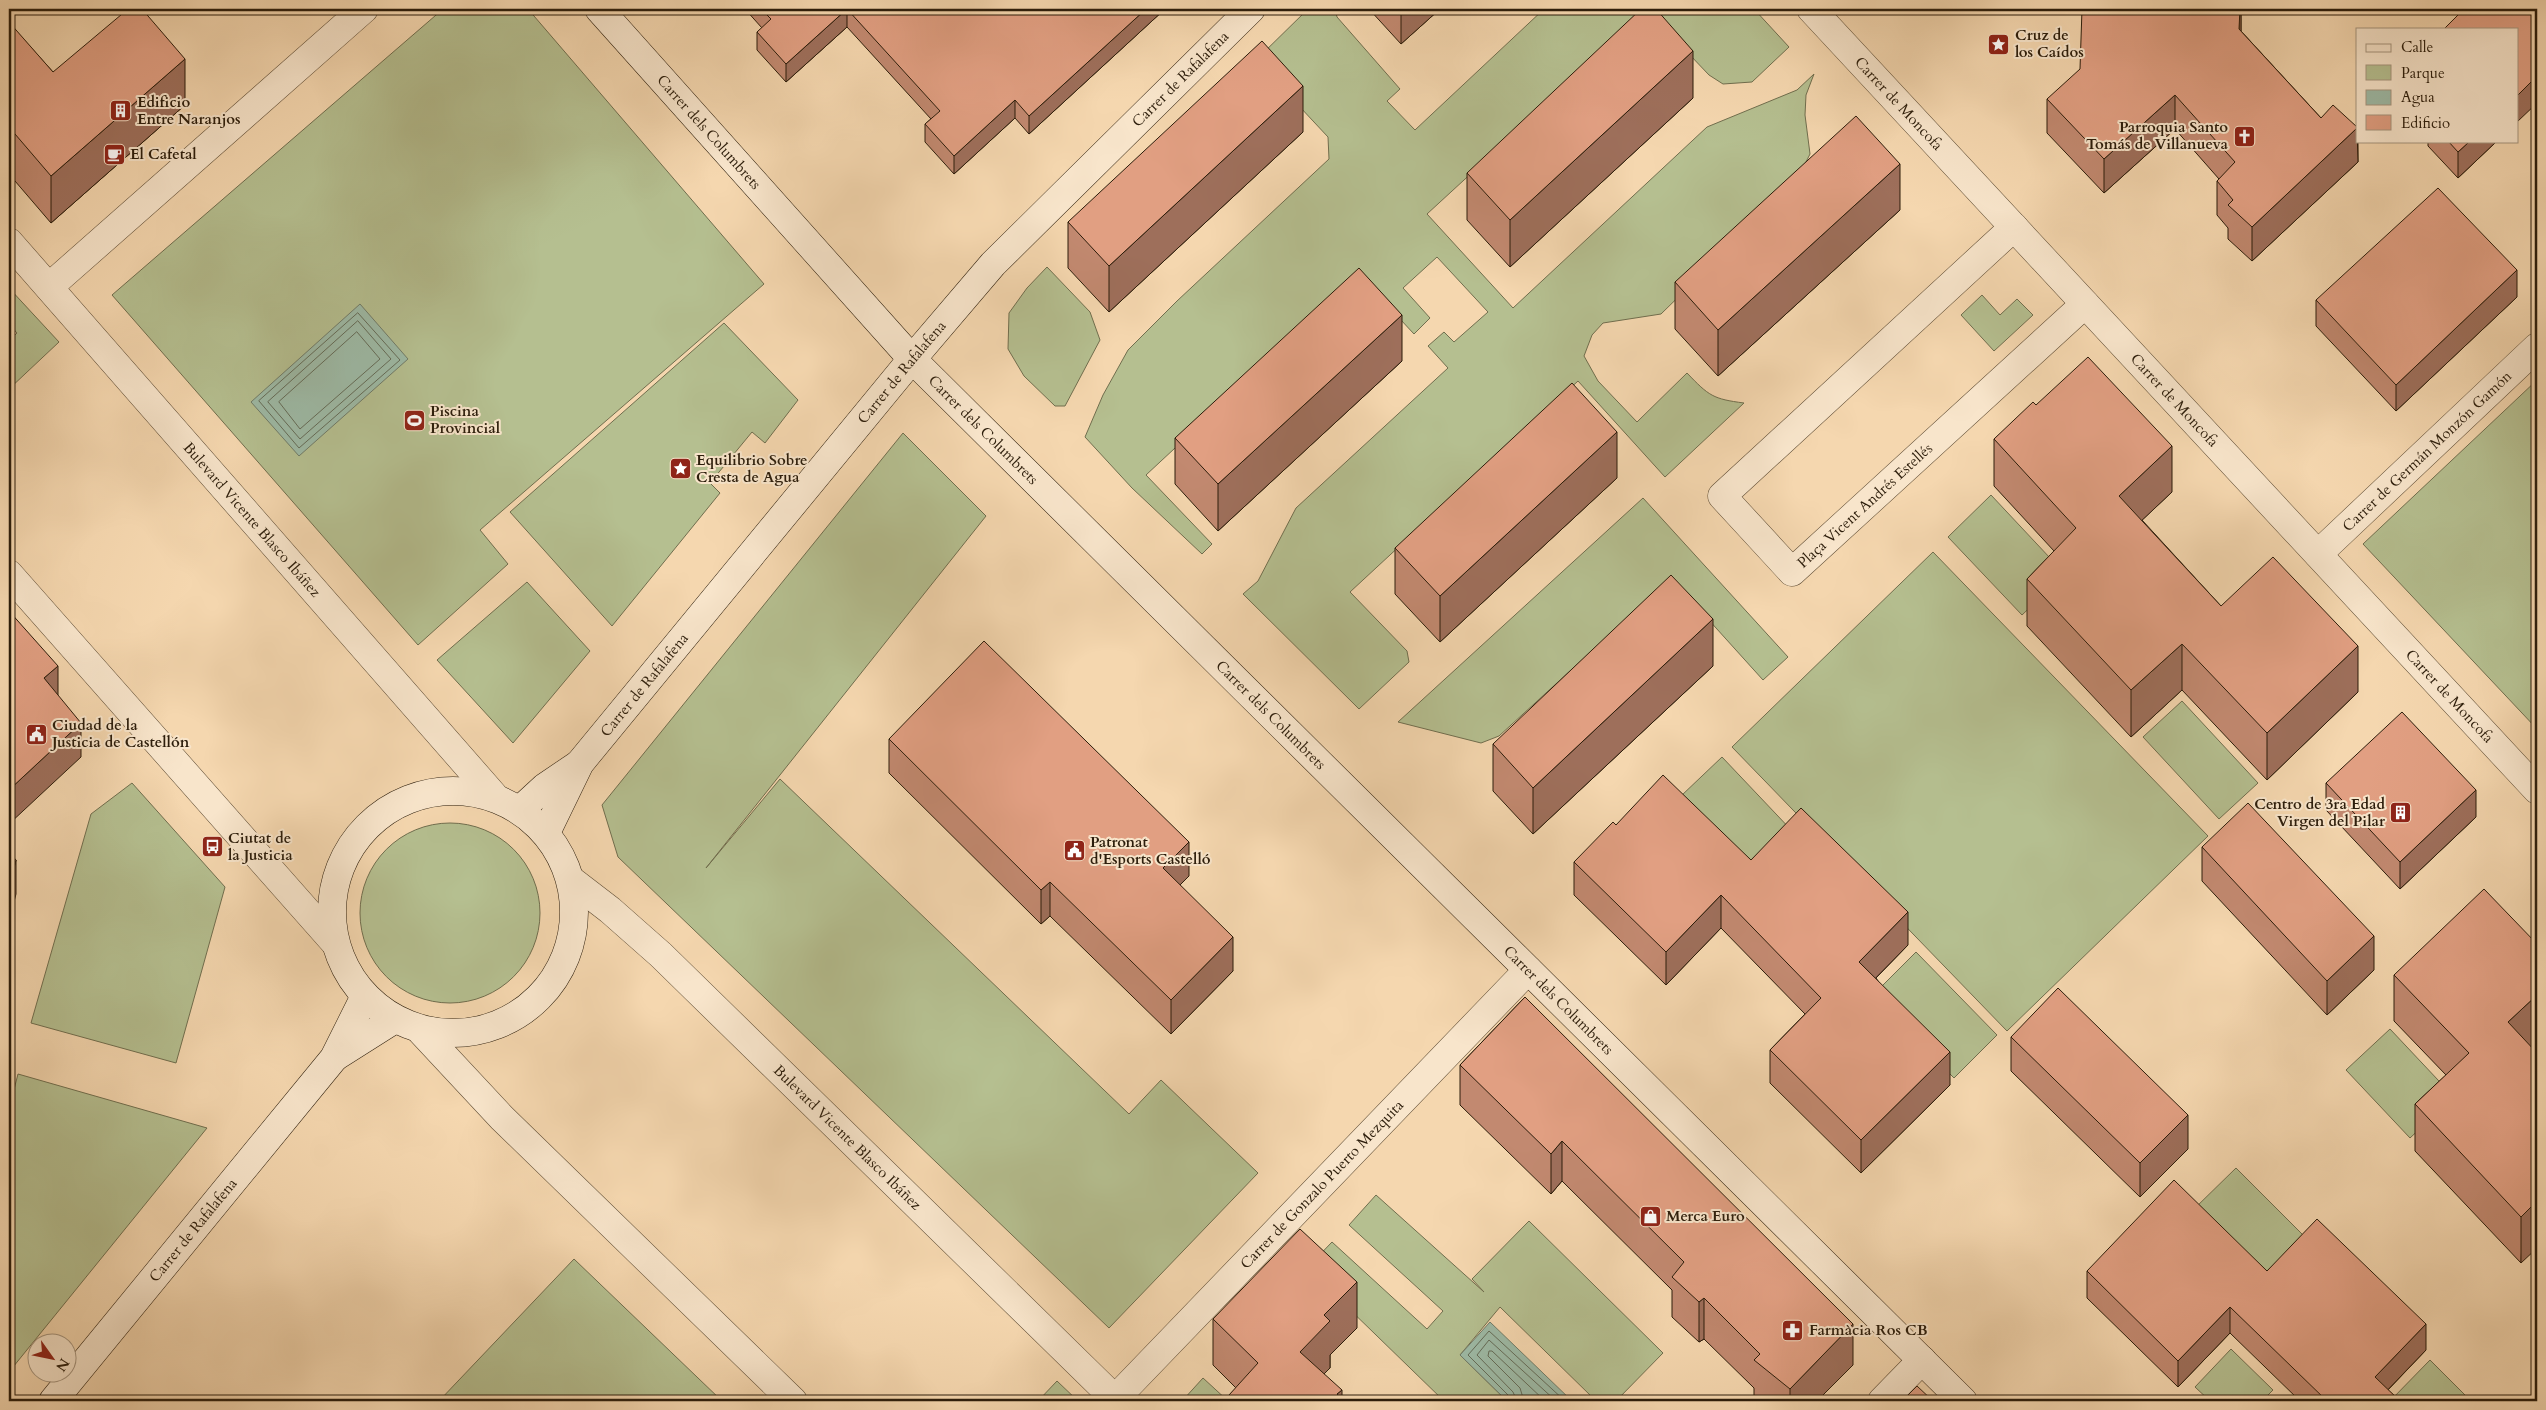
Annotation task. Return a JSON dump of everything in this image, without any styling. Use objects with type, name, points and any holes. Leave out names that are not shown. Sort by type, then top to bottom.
[{"type":"street","points":[[49,287],[364,9]]},
{"type":"street","name":"Carrer dels Columbrets","points":[[599,9],[912,359],[1963,1401]]},
{"type":"street","name":"Carrer de Rafalafena","points":[[546,833],[580,763],[912,359],[993,264],[1251,9]]},
{"type":"street","name":"Carrer de Moncofa","points":[[1811,9],[2537,790]]},
{"type":"street","name":"Plaça Vicent Andrés Estellés","points":[[2014,227],[1722,496],[1792,572],[2085,304]]},
{"type":"street","name":"Bulevard Vicente Blasco Ibáñez","points":[[9,242],[495,797]]},
{"type":"street","name":"Carrer de Germán Monzón Gamón","points":[[2318,554],[2537,348]]},
{"type":"street","points":[[9,574],[335,943]]},
{"type":"street","name":"Carrer de Rafalafena","points":[[520,810],[545,787],[580,763]]},
{"type":"street","points":[[407,1024],[442,1033],[467,1033],[511,1019],[535,1002],[550,985],[566,958],[573,933],[575,906],[571,880],[563,858],[546,833],[520,810],[495,797],[466,791],[437,791],[413,797],[389,809],[370,823],[355,840],[344,858],[336,878],[332,917],[335,943],[342,963],[365,996],[407,1024],[793,1401]]},
{"type":"street","name":"Bulevard Vicente Blasco Ibáñez","points":[[571,880],[610,910],[660,955],[1116,1400]]},
{"type":"street","name":"Carrer de Gonzalo Puerto Mezquita","points":[[1116,1400],[1528,970]]},
{"type":"street","name":"Carrer de Rafalafena","points":[[53,1401],[334,1058],[365,996]]},
{"type":"street","name":"Carrer de Rafalafena","points":[[334,1058],[407,1024]]},
{"type":"street","points":[[1882,1401],[1922,1360]]},
{"type":"green space","name":"Piscina Provincial","points":[[443,9],[528,9],[764,284],[480,530],[508,564],[418,645],[112,295]]},
{"type":"green space","points":[[1308,9],[1335,9],[1337,17],[1400,89],[1387,101],[1415,130],[1544,9],[1754,9],[1789,47],[1752,82],[1723,84],[1709,75],[1648,11],[1427,214],[1513,308],[1707,127],[1797,90],[1814,74],[1806,95],[1805,115],[1810,154],[1796,182],[1661,314],[1603,323],[1592,335],[1584,356],[1598,381],[1637,422],[1687,373],[1712,395],[1725,400],[1744,403],[1665,477],[1578,381],[1350,592],[1407,651],[1409,662],[1359,709],[1243,594],[1258,581],[1296,508],[1448,368],[1428,346],[1444,332],[1454,342],[1488,312],[1437,257],[1403,288],[1430,318],[1414,334],[1360,276],[1146,475],[1212,544],[1202,554],[1132,488],[1085,437],[1103,395],[1128,350],[1177,301],[1329,159],[1328,137],[1256,60]]},
{"type":"green space","points":[[1047,267],[1090,312],[1100,340],[1065,406],[1055,406],[1024,376],[1008,349],[1009,313],[1027,288]]},
{"type":"green space","points":[[9,288],[59,342],[9,389],[9,341],[17,333],[9,324]]},
{"type":"green space","points":[[1982,295],[2000,315],[2017,299],[2033,315],[1994,351],[1961,315]]},
{"type":"green space","points":[[724,323],[798,400],[765,443],[752,432],[710,483],[720,493],[612,626],[510,512]]},
{"type":"green space","points":[[2537,380],[2537,729],[2363,544]]},
{"type":"green space","points":[[903,433],[986,516],[706,868],[780,779],[1129,1114],[1161,1080],[1258,1173],[1109,1328],[618,857],[602,805]]},
{"type":"green space","points":[[1991,495],[2065,574],[2022,615],[1948,537]]},
{"type":"green space","points":[[1643,498],[1788,657],[1763,680],[1679,587],[1665,584],[1499,736],[1481,743],[1398,722]]},
{"type":"green space","points":[[1933,552],[2208,836],[2007,1031],[1732,747]]},
{"type":"green space","points":[[527,582],[590,651],[513,743],[437,660]]},
{"type":"green space","points":[[2182,701],[2258,783],[2219,819],[2143,737]]},
{"type":"green space","points":[[1722,757],[1794,833],[1753,872],[1681,796]]},
{"type":"green space","points":[[132,783],[225,887],[176,1063],[31,1023],[91,814]]},
{"type":"green space","points":[[441,823],[459,823],[485,829],[514,849],[534,878],[539,895],[539,931],[534,948],[514,977],[485,997],[468,1002],[441,1003],[424,1000],[407,993],[380,970],[370,956],[363,939],[360,922],[360,904],[363,887],[370,870],[393,843],[407,833],[424,826]]},
{"type":"green space","points":[[1916,952],[1997,1035],[1954,1078],[1872,996]]},
{"type":"green space","points":[[2390,1029],[2454,1097],[2410,1138],[2346,1070]]},
{"type":"green space","points":[[18,1074],[207,1128],[41,1332],[28,1332],[28,1349],[9,1372],[9,1109]]},
{"type":"green space","points":[[2236,1168],[2307,1239],[2265,1281],[2193,1210]]},
{"type":"green space","points":[[1376,1195],[1484,1292],[1472,1279],[1529,1221],[1663,1353],[1616,1401],[1588,1401],[1592,1397],[1500,1307],[1460,1355],[1507,1401],[1444,1401],[1307,1268],[1332,1242],[1427,1329],[1443,1311],[1349,1225]]},
{"type":"green space","points":[[574,1259],[722,1401],[439,1401]]},
{"type":"green space","points":[[2231,1349],[2273,1390],[2262,1401],[2210,1401],[2195,1387]]},
{"type":"green space","points":[[2430,1360],[2471,1401],[2390,1401]]},
{"type":"green space","points":[[1203,1378],[1228,1401],[1184,1401]]},
{"type":"green space","points":[[1057,1381],[1078,1401],[1038,1401]]},
{"type":"water","points":[[360,304],[408,359],[299,456],[251,402]]},
{"type":"water","points":[[1490,1322],[1572,1401],[1507,1401],[1460,1355]]},
{"type":"building","points":[[128,9],[142,9],[185,59],[51,176],[9,127],[9,22],[53,72]]},
{"type":"building","points":[[761,9],[847,9],[786,64],[757,32],[771,19]]},
{"type":"building","points":[[847,9],[1146,9],[1029,116],[1015,100],[954,156],[925,124],[940,111]]},
{"type":"building","points":[[1641,9],[1656,9],[1693,51],[1510,220],[1467,173]]},
{"type":"building","name":"Parroquia Santo Tomás de Villanueva","points":[[2082,9],[2240,9],[2239,29],[2321,118],[2333,105],[2356,126],[2356,129],[2252,227],[2228,205],[2233,200],[2217,181],[2235,162],[2175,95],[2104,159],[2047,99],[2080,69]]},
{"type":"building","points":[[2464,9],[2537,9],[2537,76],[2518,95],[2518,28],[2445,28]]},
{"type":"building","points":[[1262,41],[1303,86],[1109,266],[1068,222]]},
{"type":"building","points":[[1856,116],[1900,164],[1718,330],[1675,282]]},
{"type":"building","points":[[2449,142],[2469,142],[2458,152]]},
{"type":"building","points":[[2438,188],[2517,270],[2396,385],[2316,300]]},
{"type":"building","points":[[1359,268],[1402,315],[1218,484],[1175,438]]},
{"type":"building","points":[[2088,357],[2172,446],[2119,496],[2221,606],[2273,557],[2358,646],[2267,733],[2182,644],[2131,690],[2027,579],[2076,528],[1994,439],[2033,402],[2036,405]]},
{"type":"building","points":[[1572,383],[1617,432],[1440,596],[1395,548]]},
{"type":"building","points":[[1671,575],[1713,619],[1533,788],[1493,744]]},
{"type":"building","name":"Ciudad de la Justicia de Castellón","points":[[9,611],[58,666],[44,678],[81,723],[9,790]]},
{"type":"building","name":"Patronat d'Esports Castelló","points":[[984,641],[1189,842],[1163,868],[1233,937],[1171,1000],[1050,882],[1041,890],[889,739]]},
{"type":"building","name":"Centro de 3ra Edad Virgen del Pilar","points":[[2402,712],[2476,790],[2400,862],[2326,783]]},
{"type":"building","points":[[1663,775],[1751,860],[1801,808],[1908,912],[1859,962],[1950,1052],[1861,1140],[1770,1050],[1821,998],[1721,895],[1666,952],[1574,862],[1613,822],[1616,825]]},
{"type":"building","points":[[2248,803],[2374,936],[2327,981],[2202,847]]},
{"type":"building","points":[[9,852],[16,860],[9,887]]},
{"type":"building","points":[[2484,889],[2537,944],[2537,995],[2508,1022],[2537,1053],[2537,1201],[2521,1217],[2415,1104],[2469,1053],[2394,975]]},
{"type":"building","points":[[2058,988],[2188,1115],[2140,1163],[2011,1037]]},
{"type":"building","points":[[1525,997],[1853,1324],[1790,1389],[1754,1360],[1760,1354],[1704,1298],[1699,1302],[1672,1277],[1684,1262],[1562,1141],[1551,1154],[1460,1065]]},
{"type":"building","points":[[2174,1180],[2267,1271],[2317,1219],[2426,1324],[2375,1377],[2400,1401],[2327,1401],[2230,1307],[2178,1361],[2087,1271]]},
{"type":"building","points":[[1300,1229],[1357,1282],[1324,1315],[1330,1321],[1300,1352],[1342,1390],[1337,1394],[1343,1401],[1234,1401],[1229,1395],[1258,1363],[1213,1319]]},
{"type":"building","points":[[1917,1386],[1933,1401],[1902,1401]]},
{"type":"place","name":"Cruz de los Caídos","points":[[1999,44]]},
{"type":"place","name":"Edificio Entre Naranjos","points":[[121,111]]},
{"type":"place","name":"Parroquia Santo Tomás de Villanueva","points":[[2244,136]]},
{"type":"place","name":"El Cafetal","points":[[114,154]]},
{"type":"place","name":"Piscina Provincial","points":[[414,420]]},
{"type":"place","name":"Equilibrio Sobre Cresta de Agua","points":[[680,469]]},
{"type":"place","name":"Ciudad de la Justicia de Castellón","points":[[36,734]]},
{"type":"place","name":"Centro de 3ra Edad Virgen del Pilar","points":[[2401,813]]},
{"type":"place","name":"Ciutat de la Justicia","points":[[212,847]]},
{"type":"place","name":"Patronat d'Esports Castelló","points":[[1074,851]]},
{"type":"place","name":"Merca Euro","points":[[1650,1216]]},
{"type":"place","name":"Farmàcia Ros CB","points":[[1793,1330]]}]
